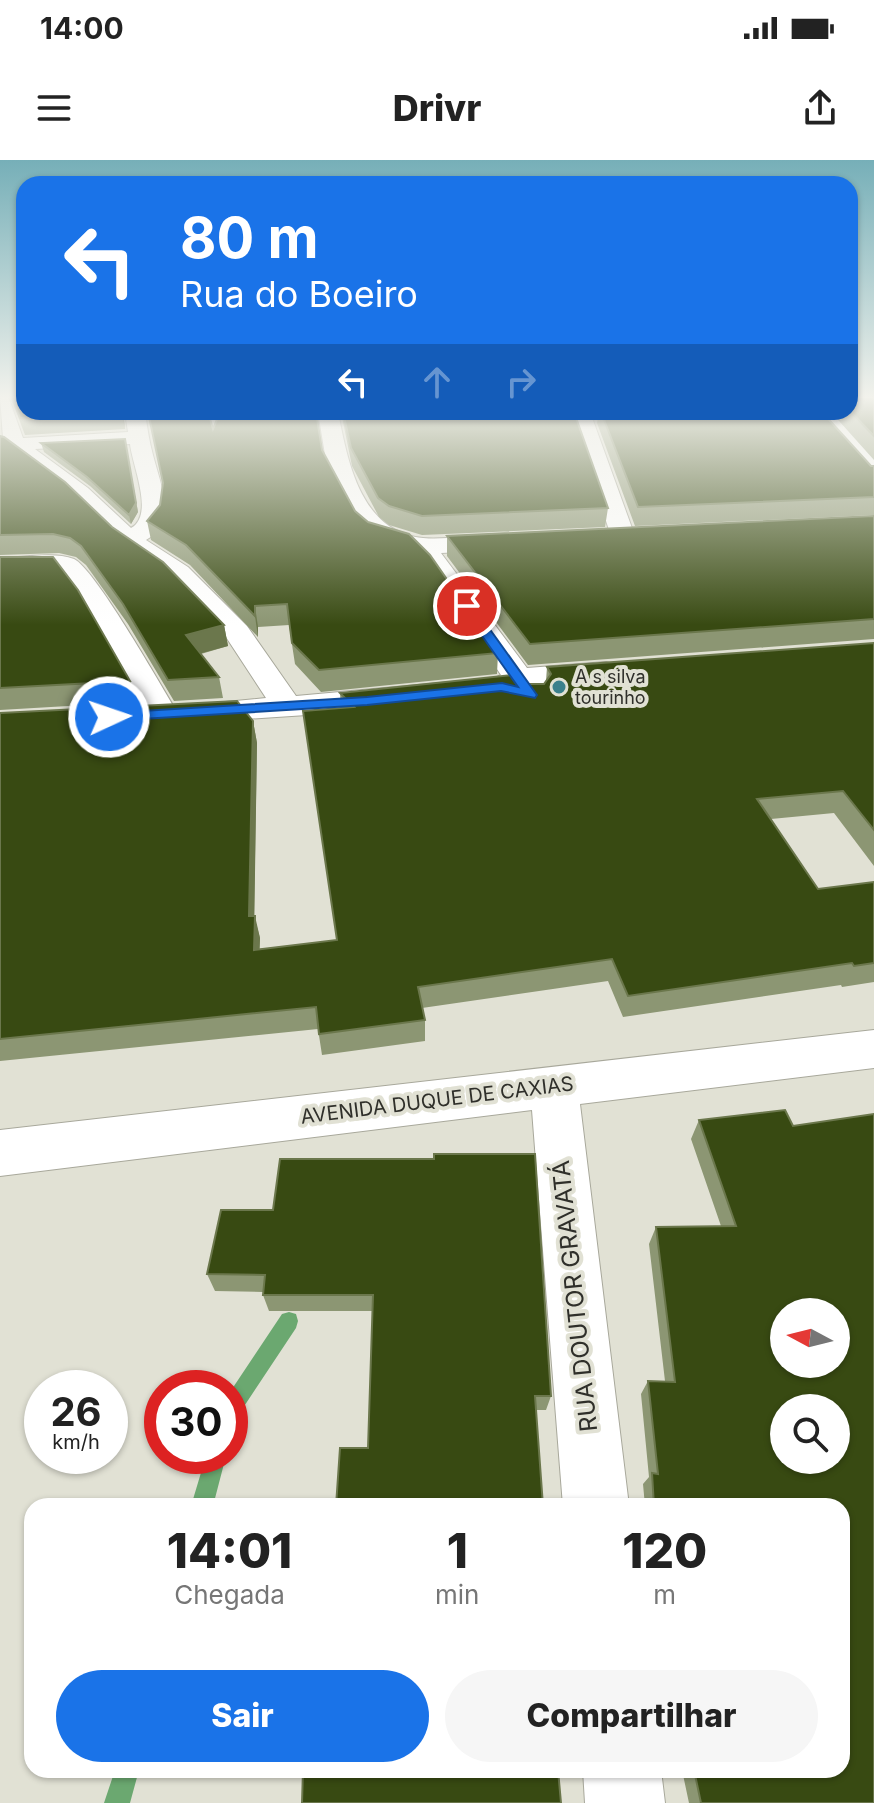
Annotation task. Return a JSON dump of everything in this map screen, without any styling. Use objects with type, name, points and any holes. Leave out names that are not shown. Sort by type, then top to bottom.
[{"type":"street","points":[[48,472],[80,493],[128,539],[179,573],[237,632],[288,707]]},
{"type":"street","points":[[128,539],[147,529],[153,514],[153,494],[148,472]]},
{"type":"street","points":[[340,472],[367,523],[379,533],[420,546],[530,542]]},
{"type":"street","points":[[603,472],[624,539]]},
{"type":"street","points":[[592,540],[656,537]]},
{"type":"street","points":[[420,546],[442,568],[517,686]]},
{"type":"street","points":[[0,566],[65,565],[78,577],[100,608],[148,715],[288,707],[632,679]]},
{"type":"street","name":"AVENIDA DUQUE DE CAXIAS","points":[[0,1153],[874,1049]]},
{"type":"street","name":"RUA DOUTOR GRAVATÁ","points":[[554,1086],[595,1498]]},
{"type":"street","points":[[623,1778],[625,1803]]},
{"type":"building","points":[[0,472],[51,472],[112,527],[163,562],[224,625],[186,635],[219,677],[168,680],[123,604],[81,546],[70,538],[53,534],[0,535]]},
{"type":"building","points":[[80,472],[131,472],[136,503],[129,515]]},
{"type":"building","points":[[161,472],[334,472],[355,511],[368,522],[409,534],[430,555],[498,653],[319,670],[292,643],[287,604],[255,606],[255,616],[186,545],[147,521],[160,505],[163,483]]},
{"type":"building","points":[[364,472],[595,472],[608,508],[422,516],[389,506],[378,498]]},
{"type":"building","points":[[624,472],[874,472],[874,497],[638,507]]},
{"type":"building","points":[[874,516],[874,619],[530,644],[447,536]]},
{"type":"building","points":[[0,557],[53,557],[78,590],[130,681],[0,688]]},
{"type":"building","points":[[874,643],[874,830],[843,791],[757,799],[818,889],[874,882],[874,963],[854,966],[852,963],[628,996],[612,959],[418,987],[425,1020],[319,1034],[316,1007],[0,1039],[0,713],[237,701],[253,721],[249,916],[255,916],[254,950],[337,940],[303,711],[354,707],[340,693],[513,675],[520,684],[544,684],[551,674],[547,667]]},
{"type":"building","points":[[785,1110],[793,1126],[874,1114],[874,1803],[701,1803],[696,1778],[850,1778],[850,1498],[654,1498],[652,1473],[658,1474],[648,1381],[675,1382],[656,1227],[736,1226],[699,1120]]},
{"type":"building","points":[[434,1154],[535,1154],[551,1396],[535,1396],[542,1498],[337,1498],[340,1448],[368,1448],[373,1295],[263,1295],[265,1275],[207,1274],[221,1210],[273,1210],[280,1159],[434,1159]]},
{"type":"building","points":[[303,1778],[559,1778],[561,1803],[302,1803]]},
{"type":"waterway","points":[[248,1383],[289,1321]]},
{"type":"waterway","points":[[204,1498],[211,1474]]},
{"type":"waterway","points":[[117,1803],[125,1778]]},
{"type":"place","name":"A s silva tourinho","points":[[559,687]]},
{"type":"route","points":[[109,717],[367,701],[502,687],[530,695],[467,606]]}]
